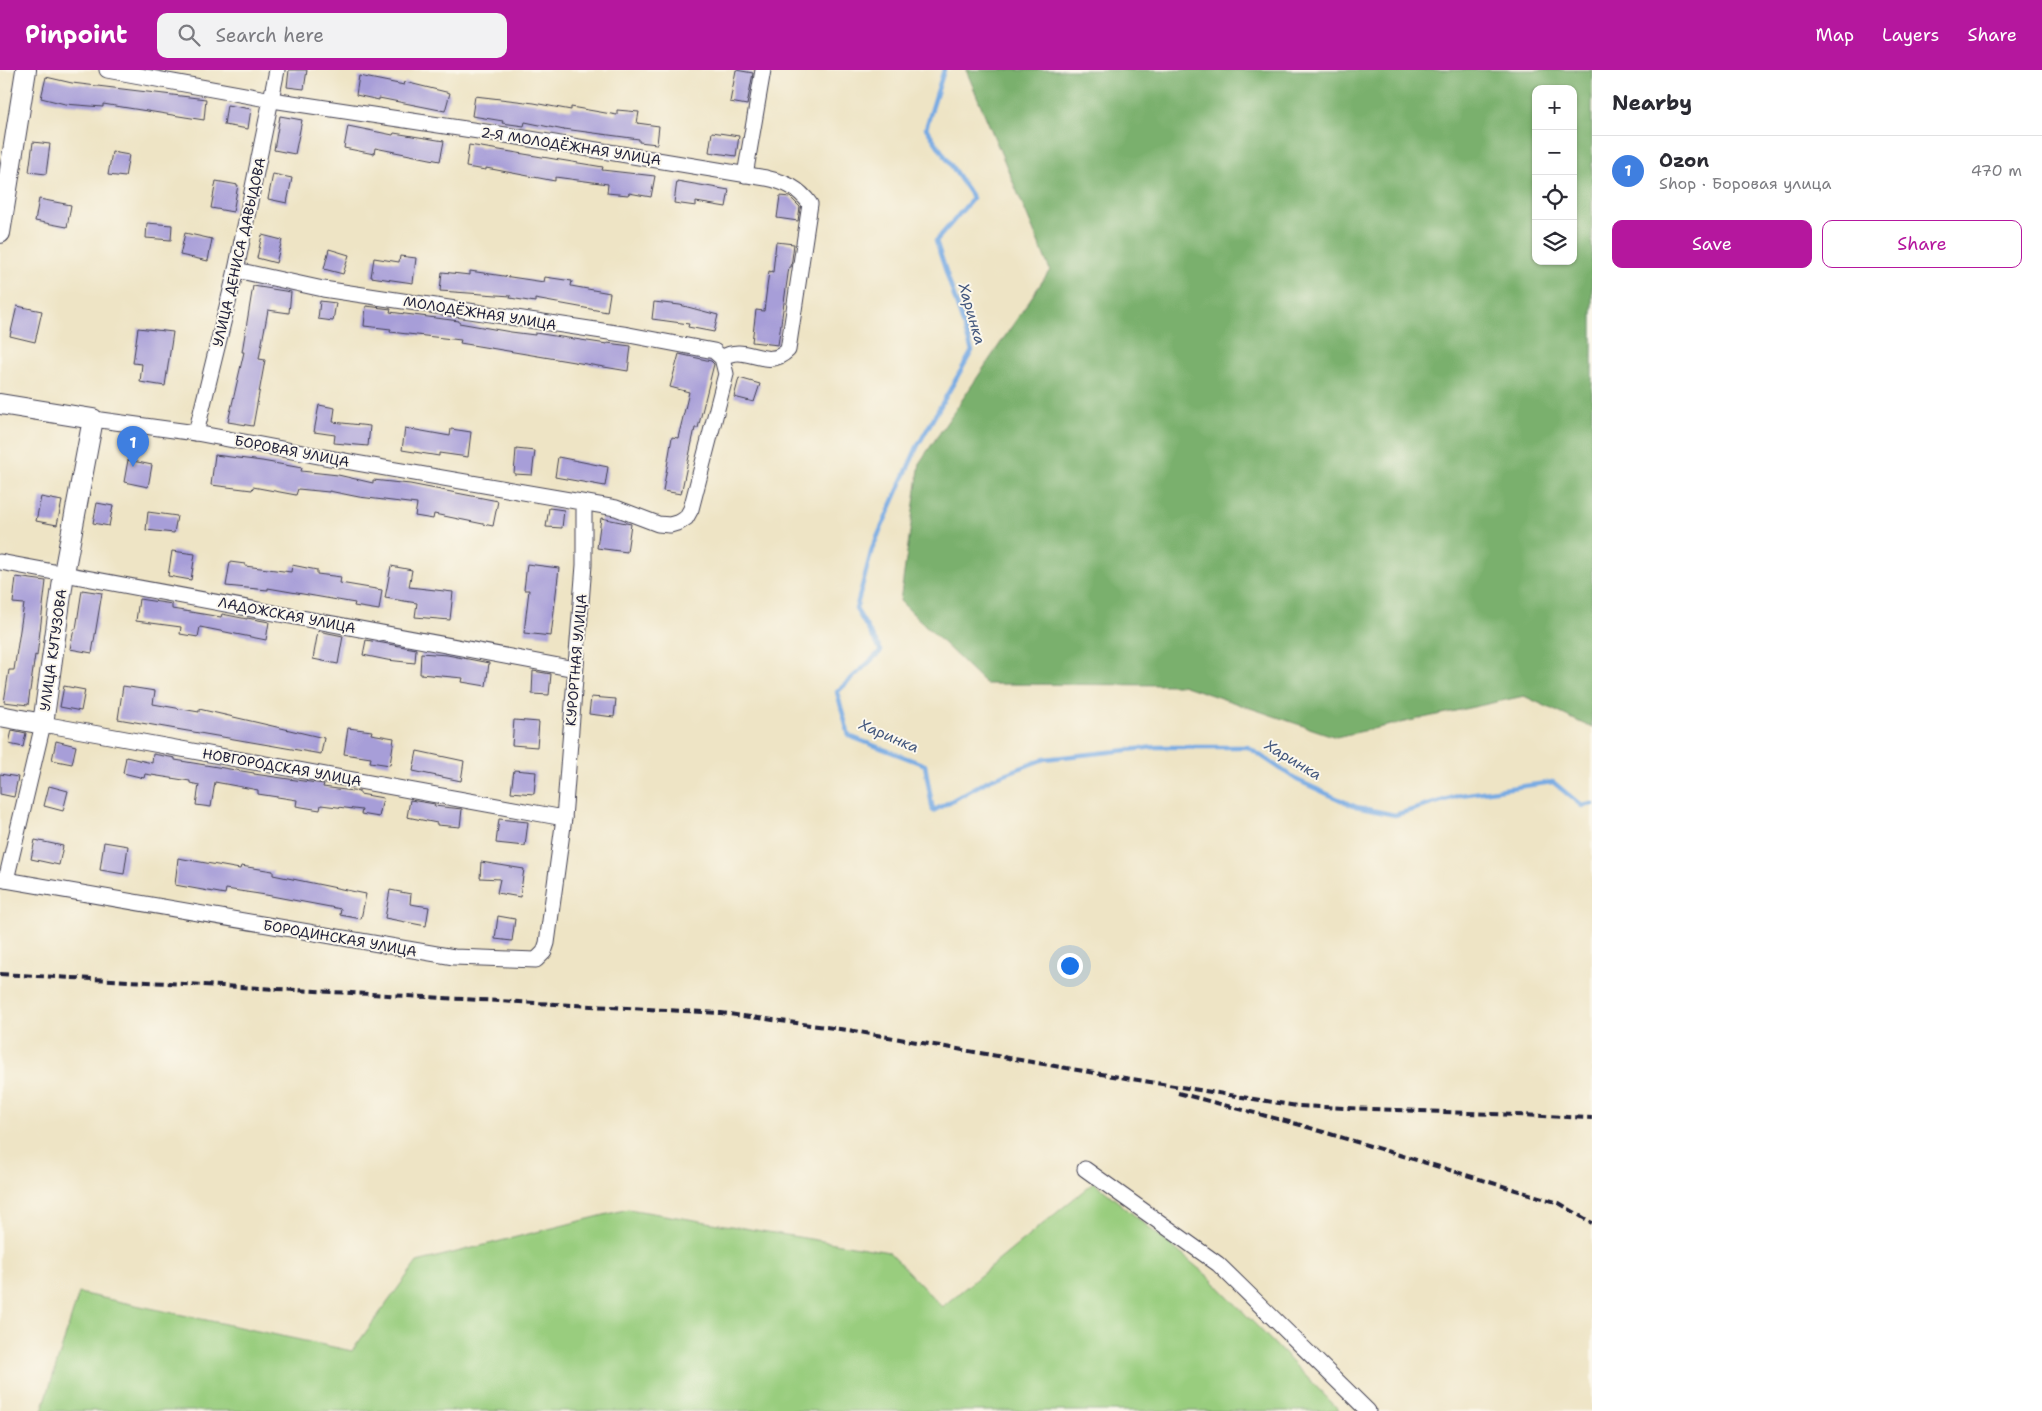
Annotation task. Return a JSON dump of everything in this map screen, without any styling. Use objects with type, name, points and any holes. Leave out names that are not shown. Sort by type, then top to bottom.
[{"type":"street","points":[[0,233],[26,70]]},
{"type":"street","name":"2-Я МОЛОДЁЖНАЯ УЛИЦА","points":[[107,70],[272,100],[512,136],[746,175],[781,182],[793,187],[803,194],[810,204],[788,350],[775,359],[764,359],[740,352],[733,352],[722,358]]},
{"type":"street","name":"УЛИЦА ДЕНИСА ДАВЫДОВА","points":[[196,433],[236,270],[277,70]]},
{"type":"street","points":[[746,175],[763,70]]},
{"type":"street","name":"МОЛОДЁЖНАЯ УЛИЦА","points":[[236,270],[323,289],[638,337],[714,351],[722,358]]},
{"type":"street","name":"БОРОВАЯ УЛИЦА","points":[[0,404],[196,433],[616,508],[658,524],[670,525],[686,518],[691,509],[726,374],[722,358]]},
{"type":"street","name":"УЛИЦА КУТУЗОВА","points":[[3,880],[43,724],[64,573],[93,419]]},
{"type":"street","name":"КУРОРТНАЯ УЛИЦА","points":[[564,818],[584,565],[584,503]]},
{"type":"street","name":"ЛАДОЖСКАЯ УЛИЦА","points":[[0,562],[575,669]]},
{"type":"street","name":"НОВГОРОДСКАЯ УЛИЦА","points":[[0,716],[564,818]]},
{"type":"street","name":"БОРОДИНСКАЯ УЛИЦА","points":[[3,880],[454,957],[536,960],[544,952],[548,943],[564,818]]},
{"type":"street","points":[[1084,1169],[1218,1264],[1368,1411]]},
{"type":"green space","points":[[966,70],[1592,70],[1592,728],[1524,696],[1336,737],[1182,685],[986,684],[900,601],[920,462],[1050,270]]},
{"type":"green space","points":[[1094,1182],[1209,1277],[1340,1411],[42,1411],[79,1293],[352,1351],[417,1262],[628,1209],[889,1252],[942,1307]]},
{"type":"building","points":[[289,70],[307,70],[304,89],[287,87]]},
{"type":"building","points":[[736,70],[753,73],[747,105],[730,102]]},
{"type":"building","points":[[359,76],[404,85],[405,82],[450,93],[445,111],[356,95]]},
{"type":"building","points":[[46,77],[72,83],[206,99],[204,120],[103,104],[103,107],[65,104],[41,98]]},
{"type":"building","points":[[475,96],[534,103],[571,110],[571,107],[617,115],[617,110],[639,112],[637,123],[659,126],[657,144],[639,142],[639,139],[564,130],[525,122],[524,126],[502,123],[503,121],[472,116]]},
{"type":"building","points":[[227,105],[251,109],[248,129],[224,125]]},
{"type":"building","points":[[280,116],[302,120],[295,154],[274,150]]},
{"type":"building","points":[[348,126],[393,135],[394,133],[444,141],[440,161],[375,148],[374,154],[344,148]]},
{"type":"building","points":[[712,132],[739,136],[736,156],[709,152]]},
{"type":"building","points":[[33,142],[50,144],[46,174],[29,172]]},
{"type":"building","points":[[469,145],[603,167],[602,170],[655,176],[651,197],[629,193],[628,195],[607,193],[608,184],[555,177],[555,181],[486,168],[486,170],[466,167]]},
{"type":"building","points":[[112,152],[129,155],[125,177],[108,175]]},
{"type":"building","points":[[273,174],[292,178],[287,203],[268,199]]},
{"type":"building","points":[[216,181],[238,185],[233,212],[211,208]]},
{"type":"building","points":[[677,181],[729,190],[726,207],[696,202],[696,206],[674,203]]},
{"type":"building","points":[[780,196],[790,197],[800,207],[798,221],[777,218]]},
{"type":"building","points":[[39,199],[71,205],[67,227],[35,221]]},
{"type":"building","points":[[147,223],[172,225],[171,240],[146,238]]},
{"type":"building","points":[[185,233],[212,239],[208,261],[180,255]]},
{"type":"building","points":[[262,235],[282,240],[276,263],[257,258]]},
{"type":"building","points":[[776,242],[794,244],[778,345],[752,342],[756,310],[764,311],[769,271],[773,272]]},
{"type":"building","points":[[329,249],[349,255],[343,274],[324,269]]},
{"type":"building","points":[[400,256],[416,258],[413,283],[371,277],[374,258],[399,262]]},
{"type":"building","points":[[470,271],[544,282],[545,277],[572,281],[571,286],[610,293],[607,312],[535,299],[535,302],[510,298],[511,296],[440,291],[442,272],[470,275]]},
{"type":"building","points":[[253,286],[291,292],[289,313],[268,310],[259,359],[265,360],[253,426],[228,422],[244,352],[242,352]]},
{"type":"building","points":[[320,301],[336,303],[333,321],[318,319]]},
{"type":"building","points":[[654,302],[680,305],[718,315],[714,332],[688,327],[689,324],[652,319]]},
{"type":"building","points":[[17,306],[42,311],[35,342],[10,336]]},
{"type":"building","points":[[366,306],[391,309],[390,312],[459,321],[459,323],[511,332],[535,335],[535,333],[631,346],[628,371],[460,343],[461,340],[390,332],[391,329],[364,326]]},
{"type":"building","points":[[138,328],[173,332],[165,386],[140,382],[142,364],[133,363]]},
{"type":"building","points":[[679,354],[711,361],[714,364],[698,428],[695,428],[681,494],[663,491],[672,437],[678,438],[689,392],[670,387]]},
{"type":"building","points":[[739,378],[760,384],[754,402],[734,397]]},
{"type":"building","points":[[319,405],[335,408],[333,422],[370,426],[368,446],[334,443],[335,435],[314,432]]},
{"type":"building","points":[[405,428],[450,436],[451,429],[471,432],[468,457],[439,453],[439,456],[402,450]]},
{"type":"building","points":[[516,449],[535,451],[532,475],[514,474]]},
{"type":"building","points":[[215,455],[302,468],[301,471],[338,475],[373,483],[373,480],[410,484],[498,501],[493,526],[434,514],[433,519],[415,516],[417,504],[359,497],[329,491],[298,489],[296,495],[253,487],[252,490],[211,485]]},
{"type":"building","points":[[558,457],[608,467],[605,486],[555,477]]},
{"type":"building","points":[[128,460],[152,465],[148,487],[124,482]]},
{"type":"building","points":[[41,497],[62,501],[57,525],[36,521]]},
{"type":"building","points":[[97,503],[113,506],[109,526],[93,523]]},
{"type":"building","points":[[549,508],[564,510],[562,528],[546,527]]},
{"type":"building","points":[[148,512],[177,516],[174,533],[146,530]]},
{"type":"building","points":[[601,518],[631,524],[627,552],[597,548]]},
{"type":"building","points":[[172,551],[195,554],[191,580],[168,576]]},
{"type":"building","points":[[230,562],[245,564],[245,566],[291,572],[292,565],[317,570],[317,574],[341,577],[340,583],[382,590],[379,610],[354,606],[355,603],[268,588],[268,590],[226,586]]},
{"type":"building","points":[[527,564],[559,568],[551,636],[524,633],[529,590],[524,590]]},
{"type":"building","points":[[391,566],[412,570],[409,587],[453,592],[450,620],[415,617],[417,603],[385,598]]},
{"type":"building","points":[[16,577],[46,581],[37,656],[35,655],[28,705],[4,702],[9,670],[14,670],[24,604],[13,603]]},
{"type":"building","points":[[82,590],[102,593],[92,653],[70,649],[74,629],[76,629]]},
{"type":"building","points":[[139,599],[172,604],[172,609],[221,617],[222,614],[269,622],[266,640],[200,627],[198,637],[180,634],[181,627],[136,621]]},
{"type":"building","points":[[318,631],[343,636],[338,664],[313,659]]},
{"type":"building","points":[[366,640],[416,649],[415,663],[363,655]]},
{"type":"building","points":[[421,653],[447,655],[489,663],[486,686],[462,682],[463,678],[420,674]]},
{"type":"building","points":[[533,671],[551,674],[549,695],[532,694]]},
{"type":"building","points":[[64,686],[85,690],[81,711],[60,707]]},
{"type":"building","points":[[123,686],[155,691],[153,704],[199,712],[199,709],[324,738],[321,754],[118,719]]},
{"type":"building","points":[[591,697],[616,699],[614,717],[589,714]]},
{"type":"building","points":[[514,720],[539,722],[537,747],[512,745]]},
{"type":"building","points":[[348,728],[372,731],[371,734],[394,738],[390,765],[370,762],[371,758],[344,754]]},
{"type":"building","points":[[12,730],[26,733],[23,747],[9,744]]},
{"type":"building","points":[[56,741],[76,746],[72,764],[52,760]]},
{"type":"building","points":[[417,751],[464,761],[461,781],[413,771]]},
{"type":"building","points":[[153,754],[175,758],[175,760],[254,774],[324,784],[323,787],[360,792],[360,794],[383,798],[379,817],[361,814],[362,810],[321,805],[320,810],[296,806],[297,800],[258,794],[258,790],[215,782],[211,807],[196,805],[199,785],[190,783],[190,781],[145,774],[144,778],[123,773],[126,757],[152,763]]},
{"type":"building","points":[[514,770],[536,772],[534,794],[511,792]]},
{"type":"building","points":[[0,774],[18,777],[14,797],[0,794]]},
{"type":"building","points":[[49,786],[68,791],[63,811],[44,806]]},
{"type":"building","points":[[410,800],[435,804],[434,806],[462,809],[460,827],[437,825],[437,823],[407,817]]},
{"type":"building","points":[[499,819],[528,822],[525,846],[496,843]]},
{"type":"building","points":[[35,840],[63,846],[59,865],[31,859]]},
{"type":"building","points":[[104,842],[128,846],[124,874],[100,870]]},
{"type":"building","points":[[178,858],[240,869],[241,866],[273,871],[273,875],[366,894],[361,919],[340,915],[341,909],[266,895],[226,889],[225,894],[175,885]]},
{"type":"building","points":[[481,862],[524,869],[520,897],[497,893],[500,879],[480,878]]},
{"type":"building","points":[[390,890],[411,894],[410,904],[429,907],[426,926],[385,918]]},
{"type":"building","points":[[498,916],[515,919],[512,941],[495,939]]},
{"type":"waterway","name":"Харинка","points":[[944,70],[926,128],[973,198],[936,241],[972,351],[917,447],[872,549],[856,609],[881,651],[837,692],[849,736],[925,765],[933,811],[989,780],[1044,759],[1155,747],[1248,747],[1297,780],[1356,807],[1395,815],[1461,795],[1553,782],[1582,806],[1592,804]]},
{"type":"railway","points":[[0,974],[721,1013],[848,1030],[1297,1106],[1592,1118]]},
{"type":"railway","points":[[1178,1093],[1297,1124],[1559,1203],[1592,1223]]},
{"type":"place","name":"Ozon","points":[[133,467]]}]
